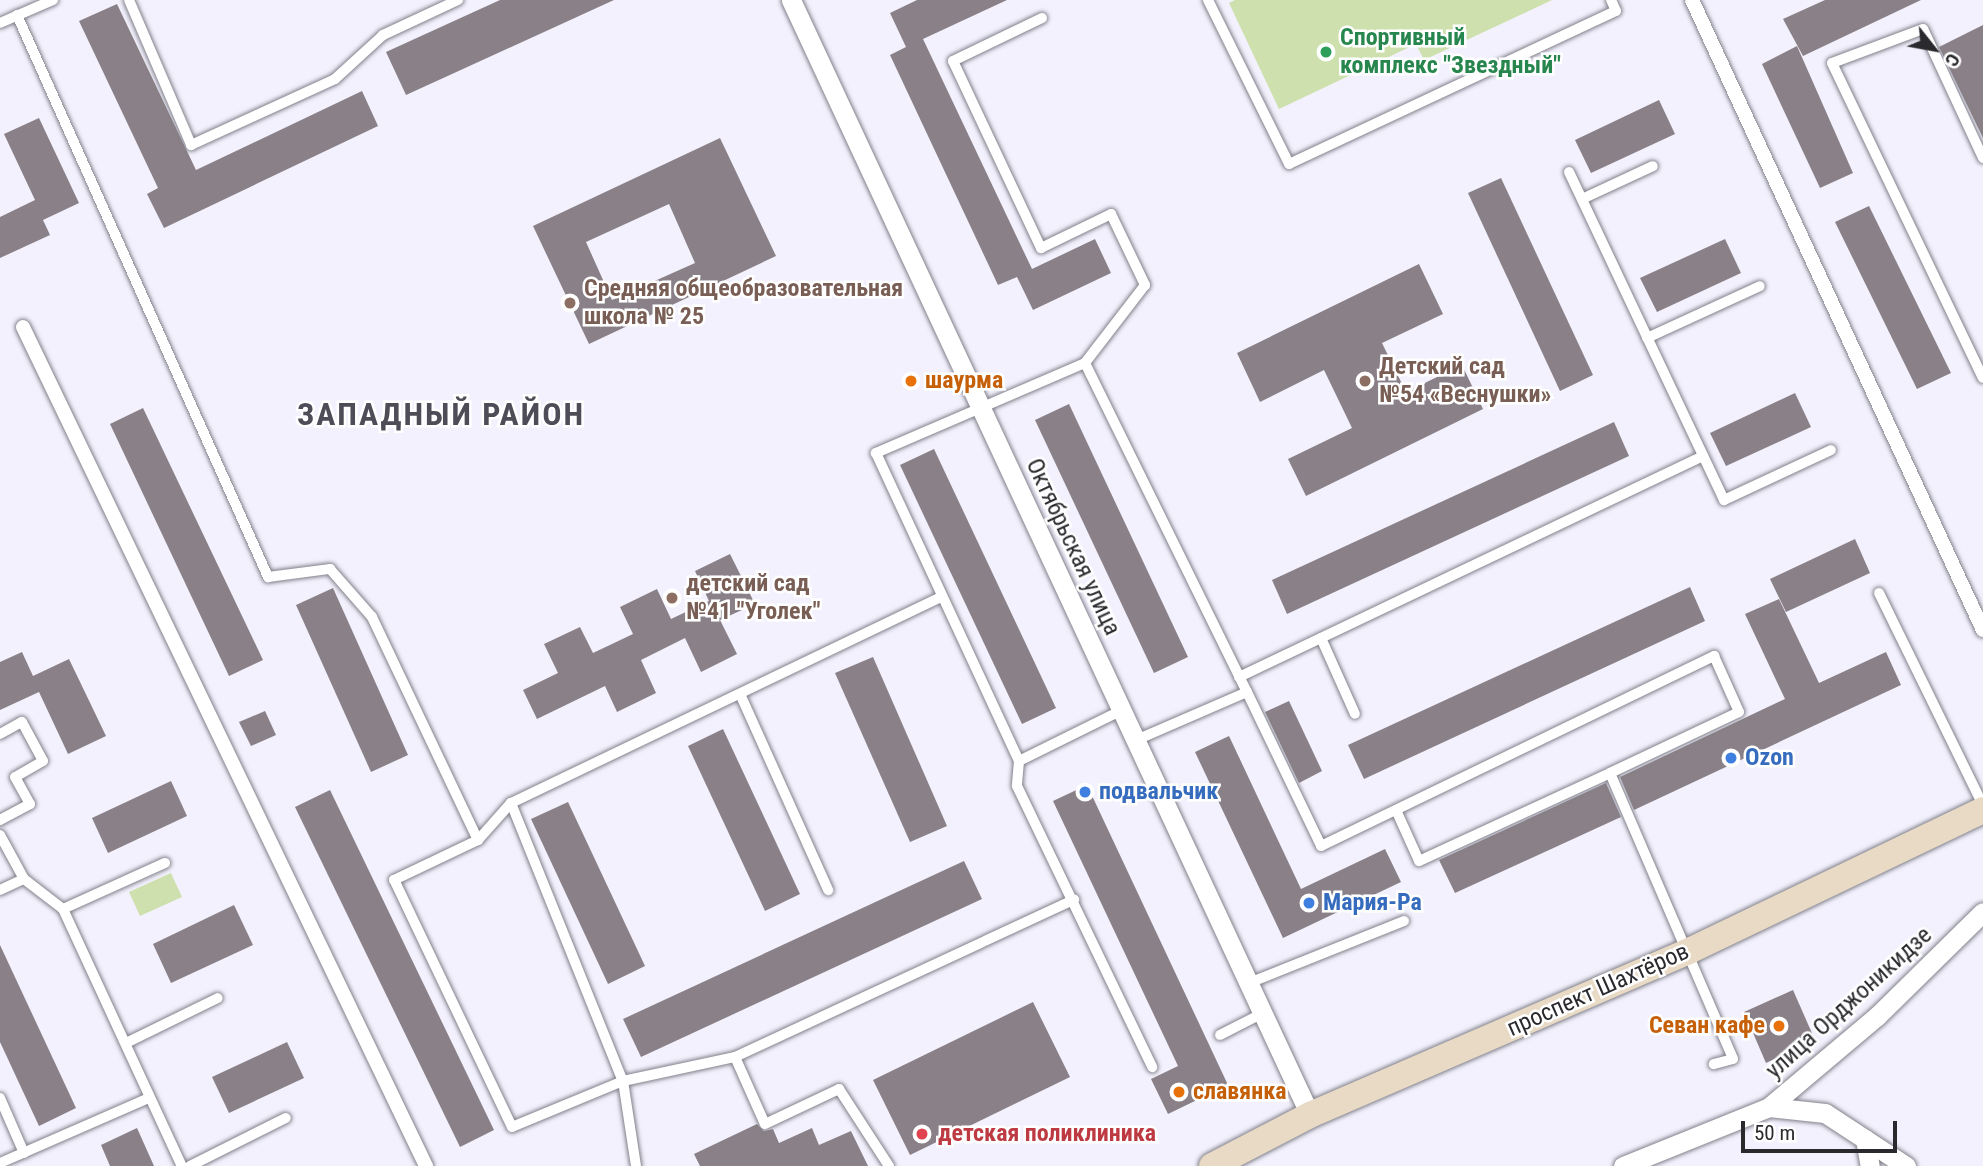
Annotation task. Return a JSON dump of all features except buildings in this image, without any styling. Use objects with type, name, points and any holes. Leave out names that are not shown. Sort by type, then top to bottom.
[{"type":"main road","name":"проспект Шахтёров","points":[[1212,1166],[1310,1115],[1689,951],[1983,808]]},
{"type":"street","name":"Октябрьская улица","points":[[791,0],[1310,1115]]},
{"type":"street","points":[[1692,0],[1983,630]]},
{"type":"street","points":[[23,327],[426,1166]]},
{"type":"street","name":"улица Орджоникидзе","points":[[1623,1166],[1769,1107],[1877,1016],[1983,912]]},
{"type":"street","points":[[1769,1107],[1825,1113],[1906,1166]]},
{"type":"street","points":[[1865,1139],[1870,1166]]},
{"type":"lane","points":[[0,23],[52,0]]},
{"type":"lane","points":[[129,0],[191,145],[335,79],[383,35],[457,0]]},
{"type":"lane","points":[[1208,0],[1289,164],[1616,12],[1611,0]]},
{"type":"lane","points":[[17,15],[268,577],[330,569],[372,617],[478,840]]},
{"type":"lane","points":[[1042,18],[953,61],[1041,247],[1111,214],[1145,285],[1085,363],[979,405],[876,453],[1019,761],[1017,786],[1152,1067]]},
{"type":"lane","points":[[1983,158],[1923,29],[1832,63],[1983,378]]},
{"type":"lane","points":[[1582,199],[1653,166]]},
{"type":"lane","points":[[1569,172],[1724,500],[1832,450]]},
{"type":"lane","points":[[1647,338],[1760,286]]},
{"type":"lane","points":[[1085,363],[1321,846],[1714,656],[1740,712],[1419,861],[1396,810]]},
{"type":"lane","points":[[1239,677],[1703,456]]},
{"type":"lane","points":[[1879,593],[1983,808]]},
{"type":"lane","points":[[941,597],[511,803],[478,840],[394,880],[512,1128],[623,1081],[735,1057],[1074,900]]},
{"type":"lane","points":[[1321,638],[1355,714]]},
{"type":"lane","points":[[1136,740],[1247,692]]},
{"type":"lane","points":[[741,695],[828,890]]},
{"type":"lane","points":[[1019,761],[1122,710]]},
{"type":"lane","points":[[0,734],[22,722],[43,761],[15,777],[30,804],[0,820]]},
{"type":"lane","points":[[1610,773],[1689,951],[1733,1059],[1714,1064]]},
{"type":"lane","points":[[511,803],[623,1081],[636,1166]]},
{"type":"lane","points":[[0,835],[24,878],[64,909],[181,1166]]},
{"type":"lane","points":[[64,909],[165,863]]},
{"type":"lane","points":[[0,891],[24,878]]},
{"type":"lane","points":[[1249,983],[1404,921]]},
{"type":"lane","points":[[125,1043],[218,998]]},
{"type":"lane","points":[[1220,1035],[1263,1013]]},
{"type":"lane","points":[[735,1057],[765,1124],[839,1088],[889,1166]]},
{"type":"lane","points":[[0,1098],[24,1153]]},
{"type":"lane","points":[[0,1163],[149,1098]]},
{"type":"lane","points":[[190,1166],[286,1118]]},
{"type":"green space","name":"Спортивный комплекс \"Звездный\"","points":[[1235,0],[1552,0],[1424,60],[1416,44],[1279,109],[1229,3]]},
{"type":"green space","points":[[171,873],[182,897],[140,916],[129,892]]},
{"type":"place","name":"Спортивный комплекс \"Звездный\"","points":[[1326,52]]},
{"type":"place","name":"Средняя общеобразовательная школа № 25","points":[[570,303]]},
{"type":"place","name":"шаурма","points":[[911,381]]},
{"type":"place","name":"Детский сад №54 «Веснушки»","points":[[1365,381]]},
{"type":"place","name":"детский сад №41 \"Уголек\"","points":[[672,598]]},
{"type":"place","name":"Ozon","points":[[1731,758]]},
{"type":"place","name":"подвальчик","points":[[1085,792]]},
{"type":"place","name":"Мария-Ра","points":[[1309,903]]},
{"type":"place","name":"Севан кафе","points":[[1779,1026]]},
{"type":"place","name":"славянка","points":[[1179,1092]]},
{"type":"place","name":"детская поликлиника","points":[[922,1134]]},
{"type":"district","name":"ЗАПАДНЫЙ РАЙОН","points":[[441,414]]}]
